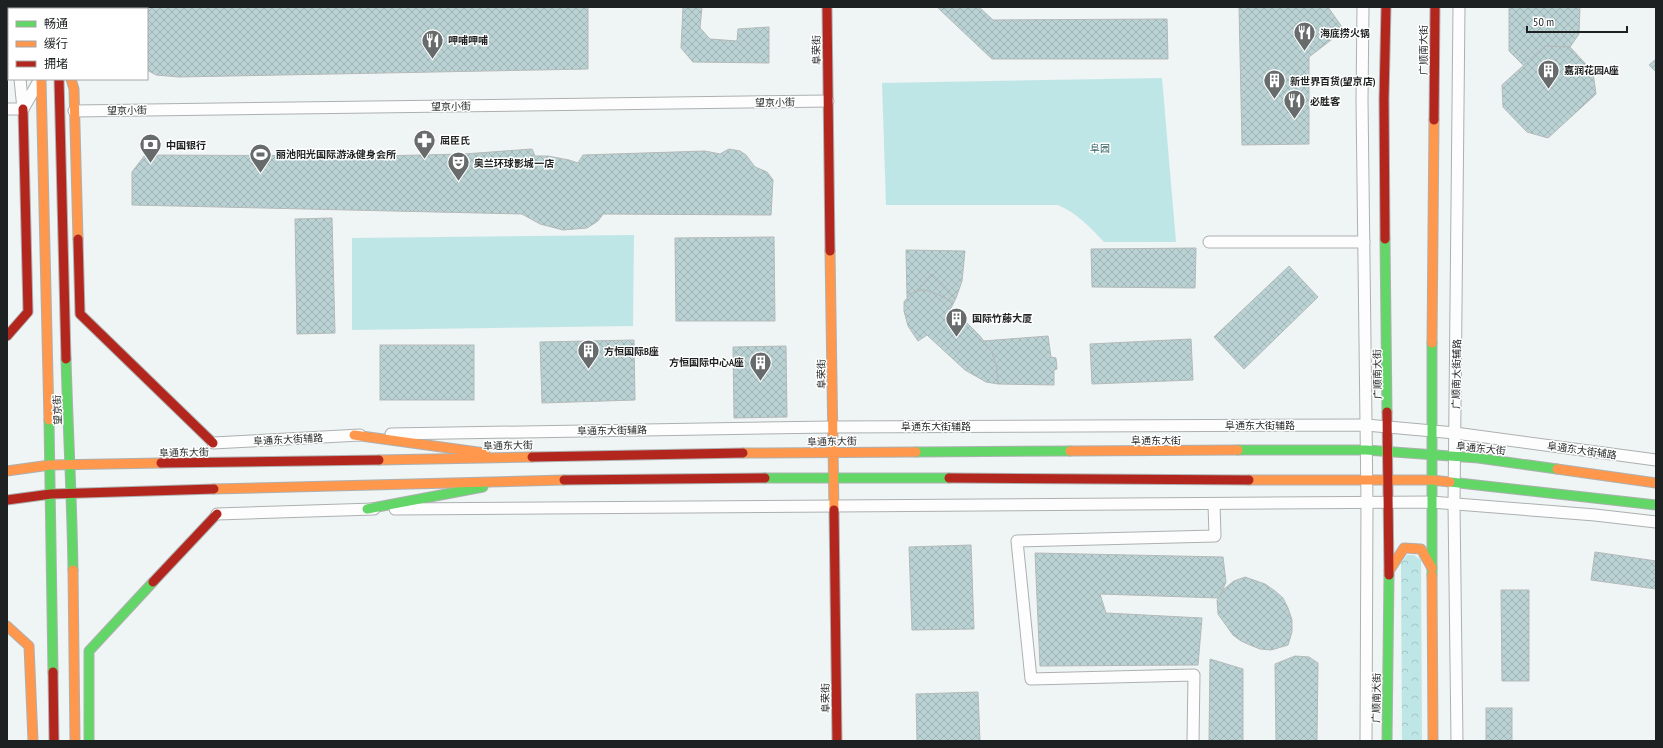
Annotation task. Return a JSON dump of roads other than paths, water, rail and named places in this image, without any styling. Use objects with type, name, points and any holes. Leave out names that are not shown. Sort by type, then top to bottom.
[{"type":"main road","name":"阜荣街","points":[[827,7],[837,741]]},
{"type":"main road","name":"广顺南大街","points":[[1386,7],[1384,118],[1388,427],[1387,503],[1389,571],[1387,741]]},
{"type":"main road","name":"广顺南大街","points":[[1433,741],[1431,502],[1435,7]]},
{"type":"main road","points":[[40,80],[51,494],[54,741]]},
{"type":"main road","name":"望京街","points":[[59,80],[72,494],[75,741]]},
{"type":"main road","points":[[73,82],[80,314],[213,443]]},
{"type":"main road","points":[[7,336],[28,312],[23,109]]},
{"type":"main road","points":[[354,435],[513,456]]},
{"type":"main road","name":"阜通东大街","points":[[7,471],[50,465],[513,456],[833,452],[1366,450],[1478,458],[1656,483]]},
{"type":"main road","points":[[7,500],[51,494],[516,481],[833,477],[1366,481],[1432,480],[1656,505]]},
{"type":"main road","points":[[367,509],[516,481]]},
{"type":"main road","points":[[89,741],[89,651],[216,514]]},
{"type":"main road","points":[[1389,571],[1404,548],[1421,549],[1432,568]]},
{"type":"main road","points":[[7,626],[29,646],[33,741]]},
{"type":"street","points":[[1363,7],[1362,100],[1367,503],[1366,741]]},
{"type":"street","name":"广顺南大街辅路","points":[[1457,741],[1454,504],[1459,7]]},
{"type":"street","points":[[20,80],[23,109]]},
{"type":"street","points":[[23,109],[39,80]]},
{"type":"street","name":"望京小街","points":[[74,111],[828,101]]},
{"type":"street","points":[[7,109],[23,109]]},
{"type":"street","points":[[1209,242],[1364,242]]},
{"type":"street","name":"阜通东大街辅路","points":[[213,443],[354,435],[832,427],[1366,424],[1432,430],[1656,460]]},
{"type":"street","points":[[216,514],[367,509],[1431,502],[1595,515],[1656,522]]},
{"type":"street","points":[[1193,741],[1194,675],[1031,679],[1017,541],[1214,536],[1214,504]]},
{"type":"place","name":"海底捞火锅","points":[[1304,52]]},
{"type":"place","name":"呷哺呷哺","points":[[432,60]]},
{"type":"place","name":"嘉润花园A座","points":[[1549,90]]},
{"type":"place","name":"新世界百货(望京店)","points":[[1275,100]]},
{"type":"place","name":"必胜客","points":[[1295,120]]},
{"type":"place","name":"屈臣氏","points":[[424,160]]},
{"type":"place","name":"中国银行","points":[[151,164]]},
{"type":"place","name":"丽池阳光国际游泳健身会所","points":[[260,174]]},
{"type":"place","name":"奥兰环球影城一店","points":[[458,182]]},
{"type":"place","name":"国际竹藤大厦","points":[[956,338]]},
{"type":"place","name":"方恒国际B座","points":[[588,370]]},
{"type":"place","name":"方恒国际中心A座","points":[[760,382]]},
{"type":"park label","name":"阜园","points":[[1100,148]]}]
